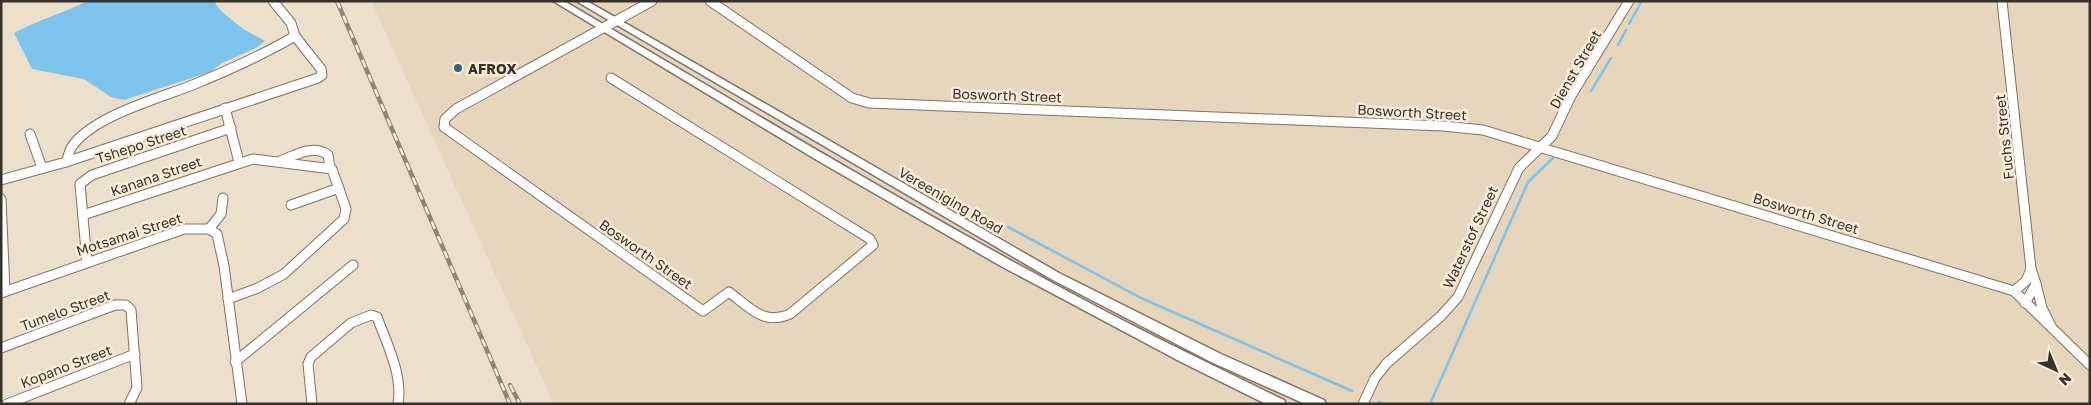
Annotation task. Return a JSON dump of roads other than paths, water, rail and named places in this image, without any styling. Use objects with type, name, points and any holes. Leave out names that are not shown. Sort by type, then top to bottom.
[{"type":"main road","name":"Vereeniging Road","points":[[557,1],[1035,281],[1161,347],[1279,404]]},
{"type":"main road","name":"Vereeniging Road","points":[[580,1],[1038,266],[1208,353],[1319,404]]},
{"type":"street","points":[[1,180],[66,162],[311,81],[322,75],[316,60],[295,36],[291,23],[273,1]]},
{"type":"street","name":"Bosworth Street","points":[[611,78],[874,243],[780,320],[766,320],[729,292],[704,312],[444,127],[445,119],[456,110],[652,1]]},
{"type":"street","name":"Bosworth Street","points":[[710,1],[852,98],[869,103],[1451,127],[1483,130],[2014,291]]},
{"type":"street","name":"Dienst Street","points":[[1542,148],[1552,136],[1571,96],[1629,1]]},
{"type":"street","name":"Fuchs Street","points":[[2002,1],[2032,270],[2042,308],[2054,331]]},
{"type":"street","points":[[66,162],[71,146],[106,120],[212,77],[295,36]]},
{"type":"street","points":[[225,108],[239,162]]},
{"type":"street","name":"Tshepo Street","points":[[87,262],[80,184],[92,175],[231,128]]},
{"type":"street","points":[[30,134],[42,168]]},
{"type":"street","name":"Waterstof Street","points":[[1363,404],[1375,378],[1387,363],[1441,316],[1458,297],[1519,168],[1542,148]]},
{"type":"street","points":[[228,299],[258,288],[284,274],[330,234],[346,214],[335,173],[330,168],[328,155],[321,150],[310,150],[279,162]]},
{"type":"street","name":"Kanana Street","points":[[83,215],[239,162],[261,159],[330,168]]},
{"type":"street","points":[[291,205],[339,188]]},
{"type":"street","points":[[223,198],[222,214],[209,229],[217,234],[242,404]]},
{"type":"street","points":[[1,199],[3,292]]},
{"type":"street","name":"Motsamai Street","points":[[3,292],[184,229],[209,229]]},
{"type":"street","points":[[235,362],[353,264]]},
{"type":"street","points":[[2032,270],[2026,281],[2014,291],[2090,366]]},
{"type":"street","points":[[2025,303],[2036,284]]},
{"type":"street","name":"Tumelo Street","points":[[1,348],[121,304],[126,305],[131,310],[137,388],[129,404]]},
{"type":"street","points":[[312,404],[308,364],[311,357],[351,323],[371,315],[377,317],[389,352],[400,393],[398,404]]},
{"type":"street","name":"Kopano Street","points":[[7,404],[135,354]]},
{"type":"water","points":[[88,1],[214,1],[221,11],[243,29],[265,41],[256,48],[222,63],[210,72],[124,100],[111,97],[84,79],[32,69],[14,33]]},
{"type":"waterway","points":[[1629,24],[1642,1]]},
{"type":"waterway","points":[[1618,45],[1626,30]]},
{"type":"waterway","points":[[1591,91],[1611,58]]},
{"type":"waterway","points":[[1430,404],[1528,182],[1553,158]]},
{"type":"waterway","points":[[1008,227],[1141,298],[1352,391]]},
{"type":"waterway","points":[[1379,402],[1383,404]]},
{"type":"railway","points":[[337,1],[510,404]]},
{"type":"railway","points":[[510,385],[520,404]]},
{"type":"place","name":"AFROX","points":[[458,68]]}]
